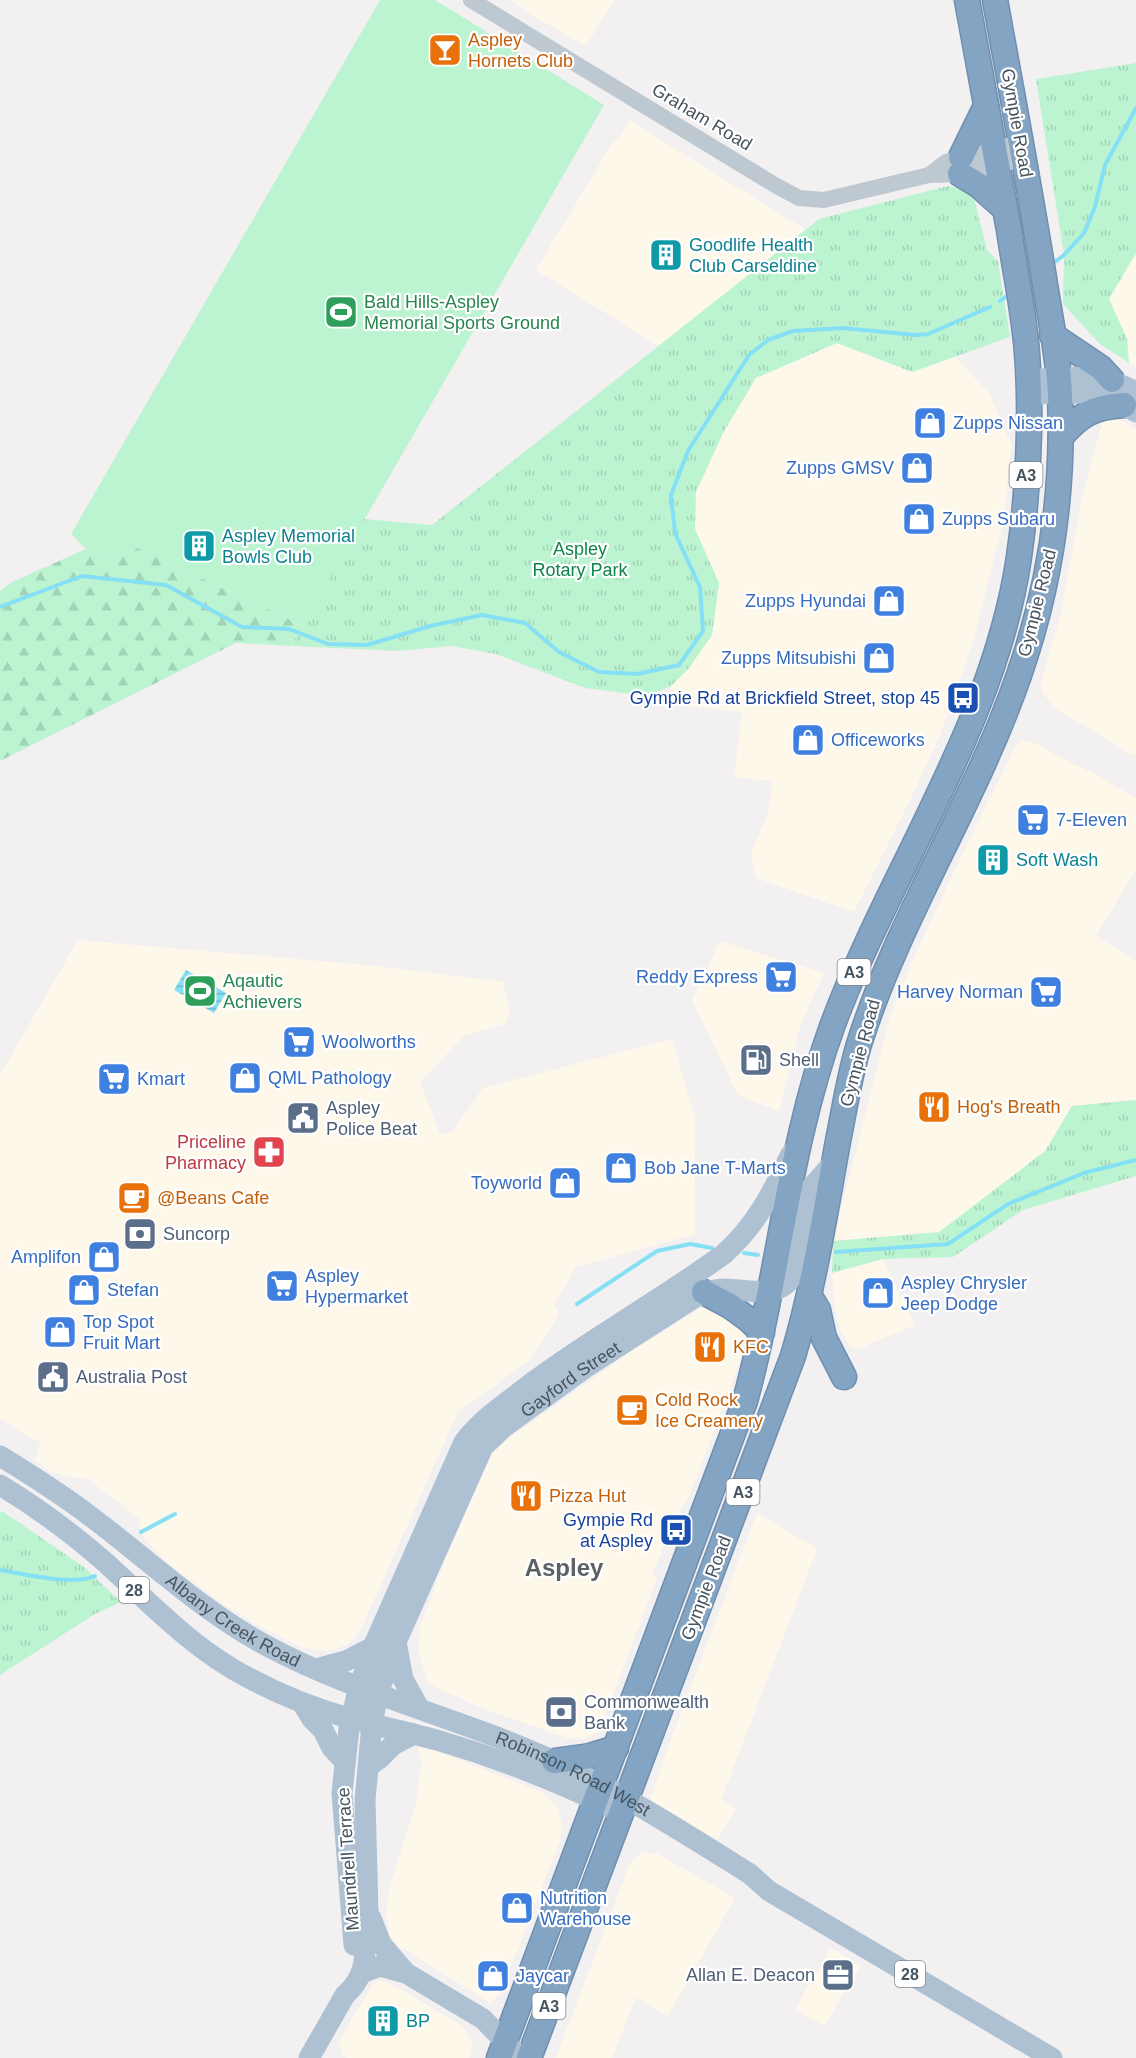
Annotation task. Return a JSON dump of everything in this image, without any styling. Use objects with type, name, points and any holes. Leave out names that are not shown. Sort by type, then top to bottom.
[{"type":"highway","name":"Gympie Road","points":[[508,2052],[599,1793],[745,1401],[762,1332],[800,1137],[821,1061],[849,982],[969,726],[992,665],[1010,602],[1019,556],[1026,489],[1029,387],[1024,325],[1013,256],[967,0]]},
{"type":"highway","name":"Gympie Road","points":[[529,2058],[800,1334],[857,1051],[883,975],[999,729],[1027,652],[1049,563],[1058,488],[1061,437],[1059,386],[1038,245],[995,0]]},
{"type":"highway","points":[[986,106],[960,165],[1005,209]]},
{"type":"highway","points":[[1051,324],[1112,380]]},
{"type":"highway","points":[[1061,437],[1075,421],[1091,411],[1132,403]]},
{"type":"highway","points":[[704,1292],[730,1306],[762,1332]]},
{"type":"highway","points":[[809,1295],[818,1310],[824,1338],[844,1377]]},
{"type":"highway","points":[[554,1761],[590,1756],[616,1748]]},
{"type":"main road","points":[[1059,386],[1084,376],[1112,380],[1132,403]]},
{"type":"main road","points":[[1029,387],[1059,386],[1107,395],[1132,403]]},
{"type":"main road","name":"Gayford Street","points":[[369,1690],[373,1647],[458,1455],[472,1431],[493,1412],[578,1349],[724,1254],[744,1235],[761,1212],[800,1137]]},
{"type":"main road","points":[[770,1292],[786,1284],[794,1275],[811,1188],[834,1162]]},
{"type":"main road","name":"Gayford Street","points":[[369,1690],[396,1642],[478,1456],[490,1439],[585,1368],[704,1292],[724,1289],[770,1292]]},
{"type":"main road","name":"Albany Creek Road","points":[[0,1456],[90,1516],[218,1617],[270,1647],[316,1669],[369,1690]]},
{"type":"main road","name":"Albany Creek Road","points":[[0,1485],[75,1537],[161,1615],[207,1653],[245,1676],[302,1703],[351,1719]]},
{"type":"main road","points":[[396,1642],[403,1679],[419,1708]]},
{"type":"main road","points":[[316,1669],[346,1661],[373,1647]]},
{"type":"main road","name":"Robinson Road West","points":[[369,1690],[554,1761],[599,1793],[624,1806],[752,1887],[769,1891],[1052,2058]]},
{"type":"main road","name":"Maundrell Terrace","points":[[345,1995],[354,1948],[343,1809],[344,1761],[351,1719],[369,1690]]},
{"type":"main road","name":"Maundrell Terrace","points":[[309,2058],[345,1995],[354,1988],[362,1973],[366,1957],[368,1912],[365,1800],[372,1724],[369,1690]]},
{"type":"main road","points":[[302,1703],[312,1719],[323,1730],[332,1748],[344,1761]]},
{"type":"main road","name":"Robinson Road West","points":[[351,1719],[414,1734],[599,1793]]},
{"type":"main road","points":[[369,1766],[393,1744],[414,1734]]},
{"type":"main road","points":[[368,1912],[375,1924],[381,1944],[406,1973]]},
{"type":"main road","points":[[362,1973],[381,1966],[406,1973],[479,2017],[508,2052]]},
{"type":"street","name":"Graham Road","points":[[471,0],[799,198],[824,200],[928,175],[946,162],[960,165],[1021,151]]},
{"type":"shaded area","points":[[512,0],[614,0],[586,46],[522,9]]},
{"type":"shaded area","points":[[630,121],[806,230],[659,346],[536,270],[610,147]]},
{"type":"shaded area","points":[[1136,253],[1136,367],[1129,363],[1127,339],[1109,299]]},
{"type":"shaded area","points":[[837,343],[912,372],[955,357],[989,393],[1011,444],[1004,518],[974,638],[940,735],[854,912],[756,878],[751,852],[768,814],[773,781],[734,777],[742,712],[669,704],[671,686],[689,668],[712,635],[719,583],[695,529],[696,492],[723,433],[756,378]]},
{"type":"shaded area","points":[[1114,416],[1136,429],[1136,753],[1134,756],[1054,707],[1042,692],[1041,682],[1062,609],[1081,501],[1102,423]]},
{"type":"shaded area","points":[[1025,741],[1039,745],[1136,798],[1136,869],[1096,936],[1136,960],[1136,1100],[1072,1106],[1045,1151],[939,1232],[833,1241],[890,1016],[911,964],[1016,745]]},
{"type":"shaded area","name":"Aspley Hypermarket","points":[[78,940],[377,966],[503,982],[510,1013],[505,1024],[465,1035],[420,1082],[440,1134],[452,1132],[483,1088],[672,1039],[695,1118],[695,1234],[576,1267],[554,1305],[559,1314],[531,1359],[458,1412],[360,1631],[347,1645],[329,1651],[304,1648],[225,1605],[170,1565],[155,1550],[143,1536],[138,1518],[87,1478],[74,1478],[49,1471],[35,1460],[41,1443],[0,1419],[0,1075]]},
{"type":"shaded area","name":"Shell","points":[[720,941],[824,973],[800,1026],[779,1111],[738,1095],[692,1000]]},
{"type":"shaded area","points":[[883,1259],[915,1325],[858,1349],[849,1346],[839,1326],[834,1302],[832,1273]]},
{"type":"shaded area","points":[[701,1308],[711,1310],[742,1332],[744,1339],[740,1361],[689,1496],[676,1516],[652,1575],[657,1578],[597,1732],[583,1739],[570,1739],[484,1709],[429,1684],[419,1655],[420,1628],[444,1562],[493,1450],[633,1350]]},
{"type":"shaded area","points":[[757,1513],[817,1549],[721,1800],[736,1808],[717,1840],[653,1802],[651,1798],[668,1747]]},
{"type":"shaded area","points":[[418,1748],[436,1751],[542,1792],[557,1806],[562,1825],[560,1840],[500,1995],[490,2003],[398,1945],[390,1935],[386,1917],[389,1888],[416,1804],[422,1761]]},
{"type":"shaded area","points":[[642,1852],[658,1854],[735,1898],[668,2016],[636,1997],[612,2058],[556,2058],[630,1863]]},
{"type":"shaded area","points":[[831,1948],[861,1965],[824,2026],[795,2009]]},
{"type":"shaded area","points":[[386,1981],[462,2026],[473,2042],[469,2058],[347,2058],[342,2055],[339,2041],[373,1984]]},
{"type":"green space","name":"Bald Hills-Aspley Memorial Sports Ground","points":[[380,0],[435,0],[604,105],[303,626],[137,548],[107,560],[86,549],[71,534]]},
{"type":"green space","points":[[1136,63],[1136,253],[1109,299],[1127,339],[1129,363],[1100,344],[1063,304],[1064,255],[1036,79]]},
{"type":"green space","name":"Aspley Rotary Park","points":[[948,186],[965,190],[975,202],[987,250],[998,261],[1010,337],[912,372],[837,343],[756,378],[723,433],[696,492],[695,529],[719,583],[712,635],[689,668],[671,686],[647,696],[585,688],[496,654],[452,646],[397,651],[291,646],[363,519],[432,525],[819,219]]},
{"type":"green space","points":[[137,548],[303,626],[291,646],[236,643],[0,761],[0,591],[12,582],[86,549],[107,560]]},
{"type":"green space","points":[[1136,1100],[1136,1176],[1023,1210],[953,1257],[883,1259],[832,1273],[833,1241],[939,1232],[1045,1151],[1072,1106]]},
{"type":"green space","points":[[2,1511],[84,1567],[121,1602],[95,1614],[0,1675],[0,1513]]},
{"type":"water","name":"Aqautic Achievers","points":[[186,970],[226,993],[214,1013],[174,990]]},
{"type":"waterway","points":[[1051,265],[1064,255],[1084,233],[1095,207],[1105,165],[1136,108]]},
{"type":"waterway","points":[[1000,301],[1010,294]]},
{"type":"waterway","points":[[0,607],[82,576],[166,585],[242,627],[289,629],[328,644],[367,645],[430,626],[482,615],[525,623],[559,652],[599,672],[637,674],[679,665],[703,631],[700,587],[675,533],[671,495],[688,451],[749,355],[768,340],[793,331],[843,328],[915,335],[928,334],[990,307]]},
{"type":"waterway","points":[[836,1252],[948,1244],[1008,1204],[1084,1173],[1136,1160]]},
{"type":"waterway","points":[[577,1304],[657,1251],[690,1244],[712,1248]]},
{"type":"waterway","points":[[744,1253],[758,1255]]},
{"type":"waterway","points":[[141,1532],[175,1514]]},
{"type":"waterway","points":[[0,1570],[62,1580],[86,1579],[95,1576]]},
{"type":"place","name":"Aspley Hornets Club","points":[[445,50]]},
{"type":"place","name":"Goodlife Health Club Carseldine","points":[[666,255]]},
{"type":"place","name":"Bald Hills-Aspley Memorial Sports Ground","points":[[341,312]]},
{"type":"place","name":"Zupps Nissan","points":[[930,423]]},
{"type":"place","name":"Zupps GMSV","points":[[917,468]]},
{"type":"place","name":"Zupps Subaru","points":[[919,519]]},
{"type":"place","name":"Aspley Memorial Bowls Club","points":[[199,546]]},
{"type":"place","name":"Zupps Hyundai","points":[[889,601]]},
{"type":"place","name":"Zupps Mitsubishi","points":[[879,658]]},
{"type":"place","name":"Gympie Rd at Brickfield Street, stop 45","points":[[963,698]]},
{"type":"place","name":"Officeworks","points":[[808,740]]},
{"type":"place","name":"7-Eleven","points":[[1033,820]]},
{"type":"place","name":"Soft Wash","points":[[993,860]]},
{"type":"place","name":"Reddy Express","points":[[781,977]]},
{"type":"place","name":"Aqautic Achievers","points":[[200,991]]},
{"type":"place","name":"Harvey Norman","points":[[1046,992]]},
{"type":"place","name":"Woolworths","points":[[299,1042]]},
{"type":"place","name":"Shell","points":[[756,1060]]},
{"type":"place","name":"QML Pathology","points":[[245,1078]]},
{"type":"place","name":"Kmart","points":[[114,1079]]},
{"type":"place","name":"Hog's Breath","points":[[934,1107]]},
{"type":"place","name":"Aspley Police Beat","points":[[303,1118]]},
{"type":"place","name":"Priceline Pharmacy","points":[[269,1152]]},
{"type":"place","name":"Bob Jane T-Marts","points":[[621,1168]]},
{"type":"place","name":"Toyworld","points":[[565,1183]]},
{"type":"place","name":"@Beans Cafe","points":[[134,1198]]},
{"type":"place","name":"Suncorp","points":[[140,1234]]},
{"type":"place","name":"Amplifon","points":[[104,1257]]},
{"type":"place","name":"Aspley Hypermarket","points":[[282,1286]]},
{"type":"place","name":"Stefan","points":[[84,1290]]},
{"type":"place","name":"Aspley Chrysler Jeep Dodge","points":[[878,1293]]},
{"type":"place","name":"Top Spot Fruit Mart","points":[[60,1332]]},
{"type":"place","name":"KFC","points":[[710,1347]]},
{"type":"place","name":"Australia Post","points":[[53,1377]]},
{"type":"place","name":"Cold Rock Ice Creamery","points":[[632,1410]]},
{"type":"place","name":"Pizza Hut","points":[[526,1496]]},
{"type":"place","name":"Gympie Rd at Aspley","points":[[676,1530]]},
{"type":"place","name":"Commonwealth Bank","points":[[561,1712]]},
{"type":"place","name":"Nutrition Warehouse","points":[[517,1908]]},
{"type":"place","name":"Allan E. Deacon","points":[[838,1975]]},
{"type":"place","name":"Jaycar","points":[[493,1976]]},
{"type":"place","name":"BP","points":[[383,2021]]},
{"type":"district","name":"Aspley","points":[[564,1568]]}]
